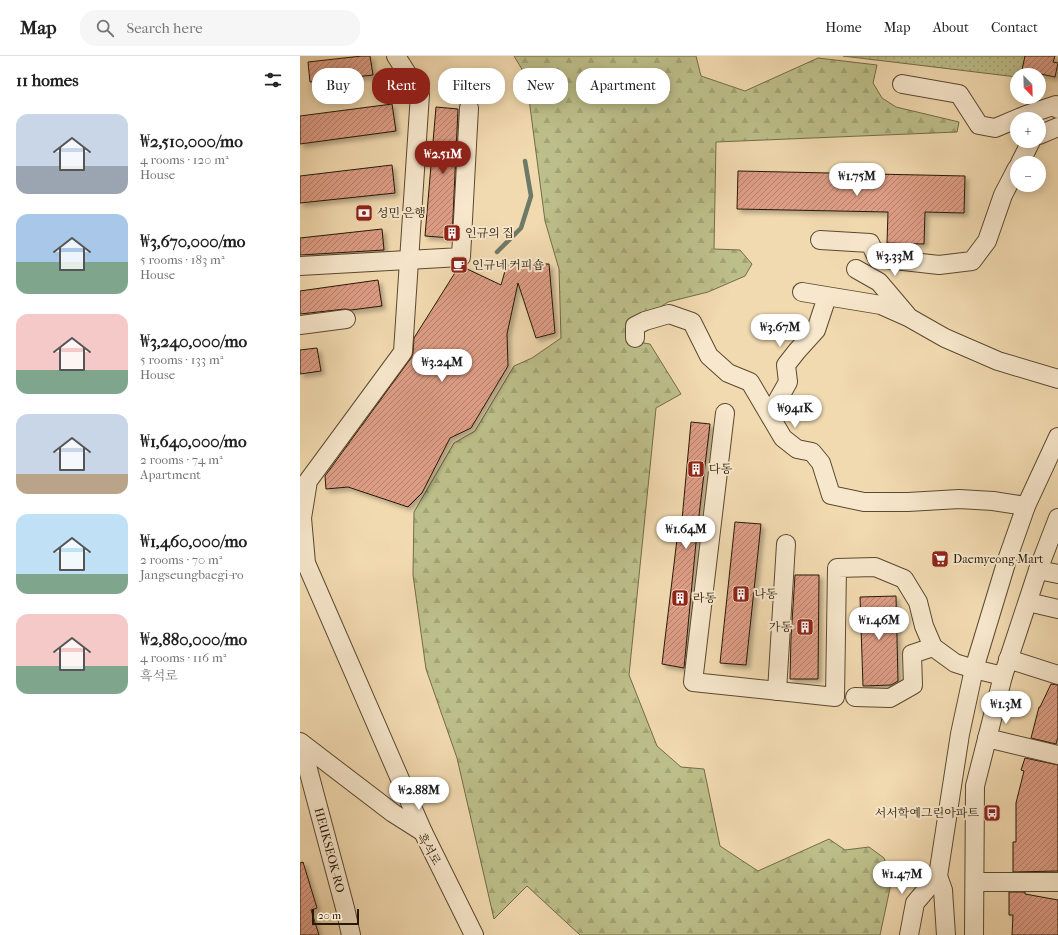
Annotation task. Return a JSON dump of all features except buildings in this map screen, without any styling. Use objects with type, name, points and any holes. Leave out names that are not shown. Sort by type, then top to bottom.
[{"type":"street","points":[[396,56],[420,94],[403,352],[308,481],[302,518],[306,563],[423,832]]},
{"type":"street","points":[[902,84],[959,94],[979,125],[995,128],[1026,115],[1056,106],[1058,109]]},
{"type":"street","points":[[300,266],[461,257],[469,108]]},
{"type":"street","points":[[1046,133],[1058,127]]},
{"type":"street","points":[[820,240],[870,243],[877,258],[940,265],[972,260],[987,241],[1003,195],[1010,182]]},
{"type":"street","points":[[856,269],[879,282],[908,317]]},
{"type":"street","points":[[802,292],[881,305],[908,317],[945,338],[998,361],[1058,378]]},
{"type":"street","points":[[770,414],[788,382],[786,365],[816,330],[827,296]]},
{"type":"street","points":[[635,338],[635,326],[645,321],[669,314],[692,322],[709,356],[728,372],[750,382],[783,438],[797,449],[812,452],[821,462],[831,495],[864,502],[908,502],[959,499],[993,500],[1026,506]]},
{"type":"street","points":[[300,325],[346,319]]},
{"type":"street","points":[[725,413],[693,682],[835,697],[837,568],[876,566],[904,579],[918,602],[924,626],[933,647],[955,663],[974,670],[1003,676]]},
{"type":"street","points":[[946,935],[943,890],[938,876],[960,734],[974,670],[1007,560],[1026,506],[1058,437]]},
{"type":"street","points":[[974,935],[976,882],[975,786],[1008,659],[1038,570],[1058,518]]},
{"type":"street","points":[[777,691],[786,544]]},
{"type":"street","points":[[1038,570],[1058,574]]},
{"type":"street","points":[[1028,602],[1058,608]]},
{"type":"street","points":[[855,697],[890,698],[913,685],[912,654],[933,647]]},
{"type":"street","points":[[1008,659],[1058,676]]},
{"type":"street","points":[[987,738],[1058,755]]},
{"type":"street","name":"흑석로","points":[[301,742],[393,813],[423,832],[474,935]]},
{"type":"street","name":"HEUKSEOK-RO","points":[[301,742],[351,935]]},
{"type":"street","points":[[909,935],[915,903],[938,876]]},
{"type":"street","points":[[976,882],[1058,882]]},
{"type":"green space","points":[[514,56],[696,56],[701,76],[745,91],[818,58],[877,65],[873,83],[882,98],[896,107],[959,122],[957,132],[716,142],[714,249],[740,250],[752,264],[745,276],[708,292],[668,302],[634,324],[630,341],[650,344],[681,394],[656,408],[629,675],[657,746],[681,767],[704,769],[720,846],[758,871],[829,839],[845,850],[869,847],[884,858],[892,879],[880,935],[580,935],[527,886],[494,919],[457,758],[426,669],[413,575],[414,512],[454,443],[475,431],[514,366],[532,358],[561,338],[559,269],[545,221],[530,104],[568,104],[568,68],[521,68]]},
{"type":"green space","points":[[843,56],[1025,56],[1023,68],[1010,68],[1010,76]]},
{"type":"waterway","points":[[497,252],[521,228],[531,196],[525,161]]},
{"type":"place","name":"성민 은행","points":[[364,213]]},
{"type":"place","name":"인규의 집","points":[[452,233]]},
{"type":"place","name":"인규네 커피숍","points":[[459,265]]},
{"type":"place","name":"다동","points":[[696,469]]},
{"type":"place","name":"Daemyeong Mart","points":[[940,559]]},
{"type":"place","name":"나동","points":[[741,594]]},
{"type":"place","name":"라동","points":[[680,598]]},
{"type":"place","name":"가동","points":[[805,627]]},
{"type":"place","name":"서서학예그린아파트","points":[[992,813]]}]
